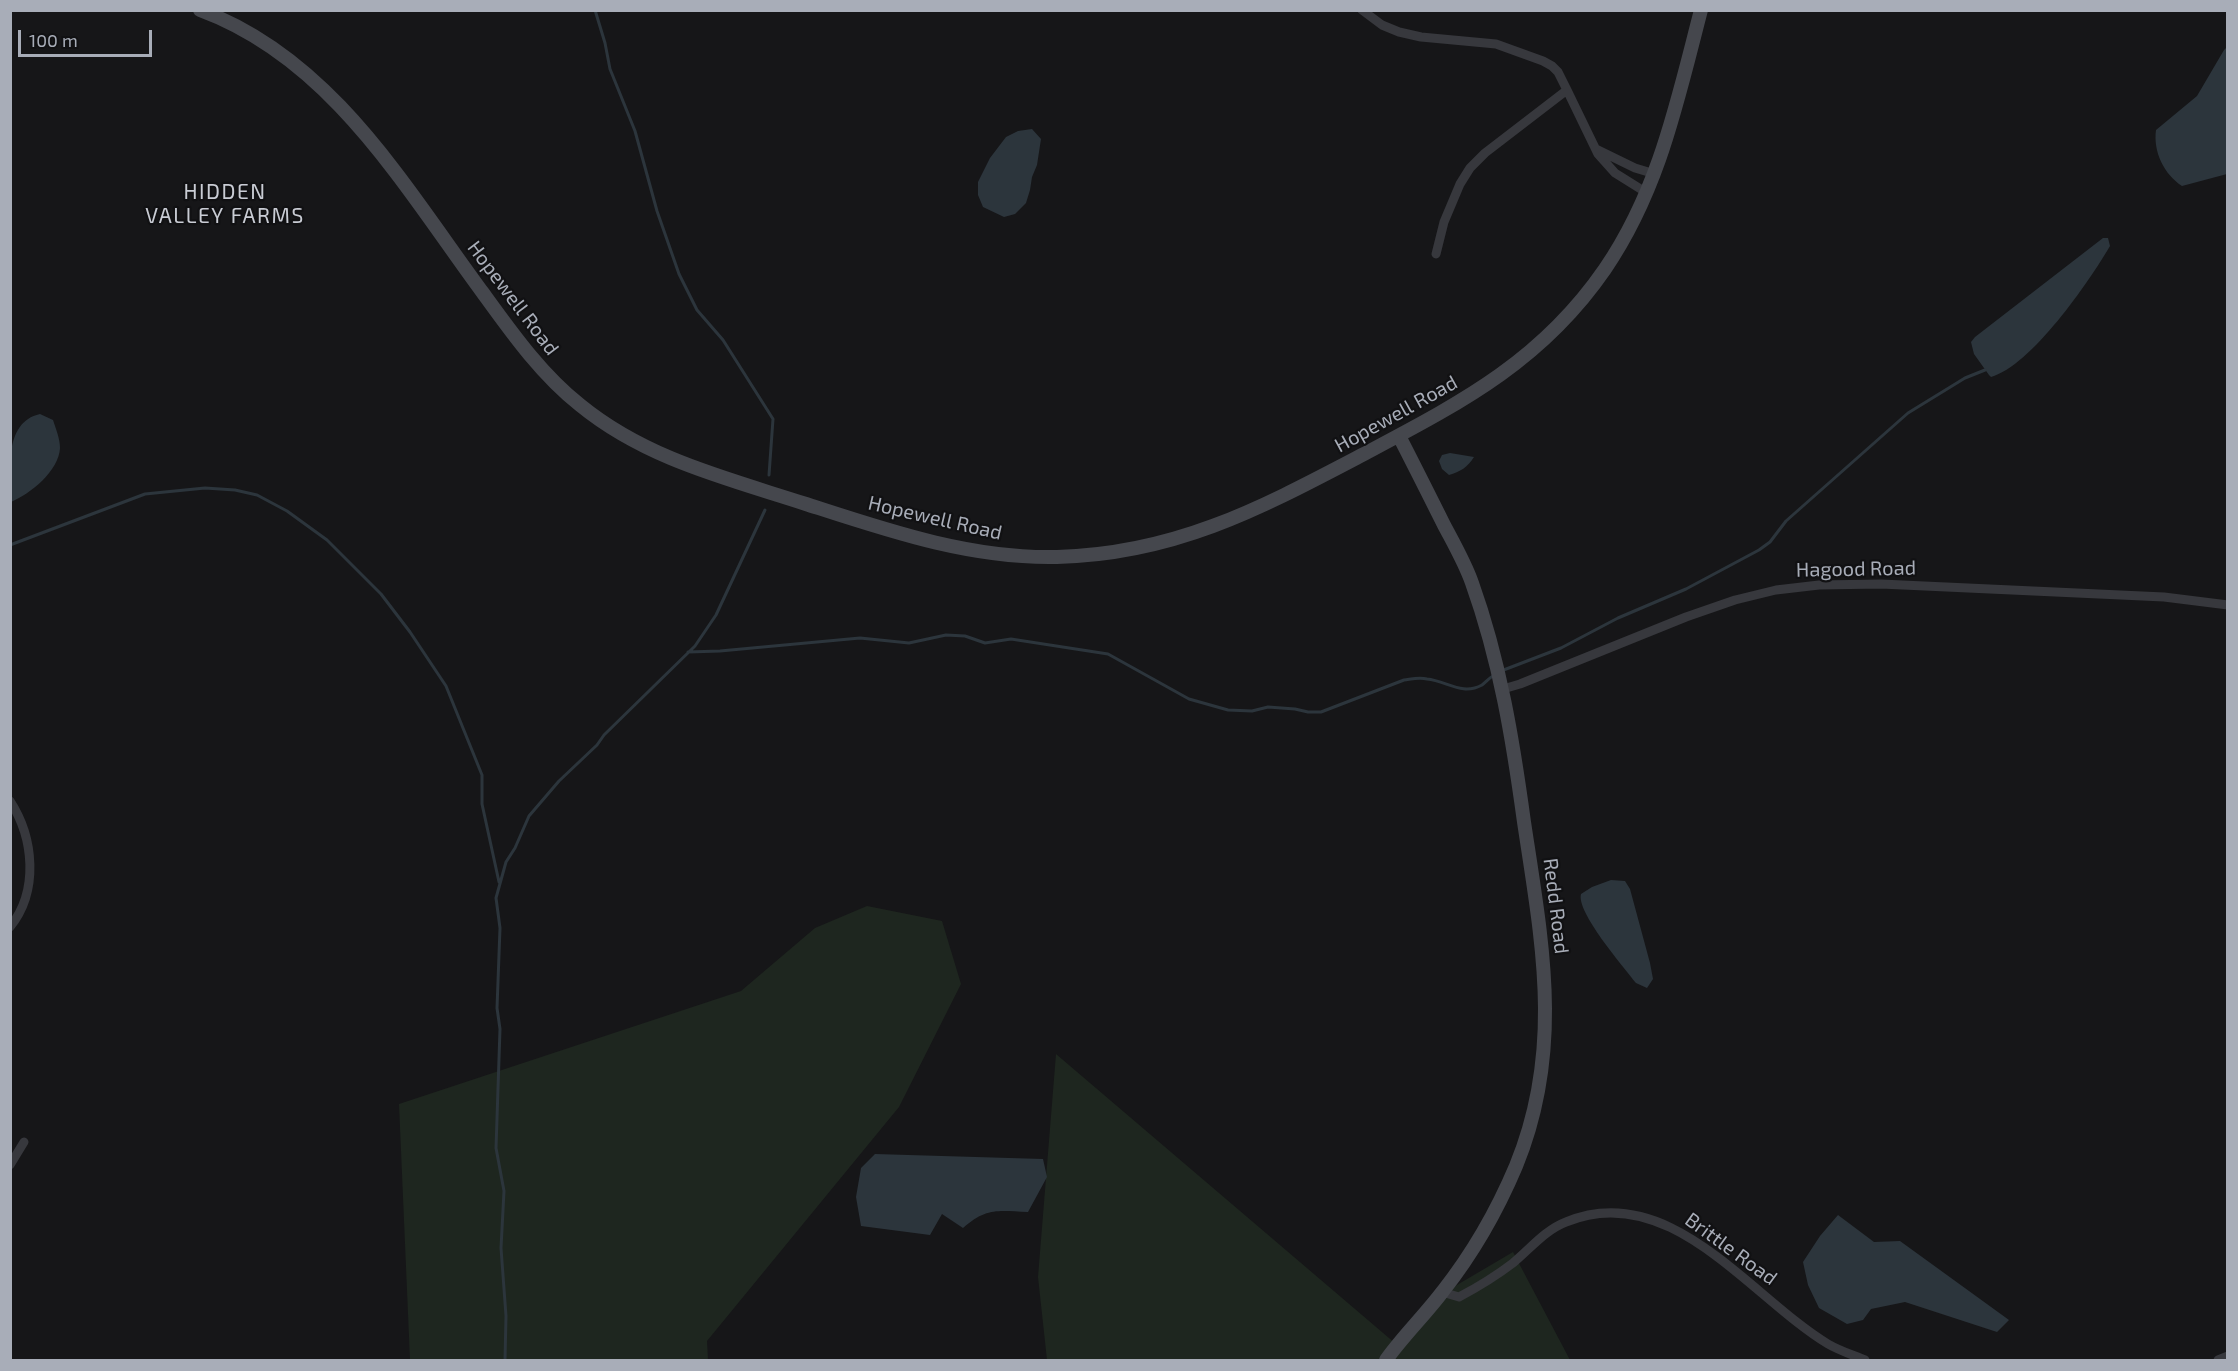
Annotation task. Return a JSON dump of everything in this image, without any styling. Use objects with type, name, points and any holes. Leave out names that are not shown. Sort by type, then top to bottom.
[{"type":"street","name":"Hopewell Road","points":[[200,10],[234,25],[278,51],[337,102],[371,141],[517,340],[551,379],[580,406],[618,432],[652,452],[695,469],[870,525],[936,543],[995,553],[1057,557],[1125,550],[1202,532],[1281,498],[1442,413],[1501,376],[1549,335],[1581,301],[1629,231],[1656,174],[1670,130],[1701,10]]},
{"type":"street","points":[[1362,10],[1382,25],[1399,32],[1421,37],[1496,44],[1543,61],[1558,72],[1596,149],[1615,173],[1647,193]]},
{"type":"street","points":[[1436,254],[1444,222],[1460,184],[1470,168],[1485,153],[1567,90]]},
{"type":"street","points":[[1596,149],[1635,168],[1656,174]]},
{"type":"street","name":"Redd Road","points":[[1386,1360],[1443,1292],[1473,1250],[1500,1202],[1530,1129],[1539,1089],[1544,1051],[1546,995],[1542,947],[1518,776],[1503,689],[1472,582],[1399,435]]},
{"type":"street","name":"Hagood Road","points":[[1503,689],[1717,605],[1752,595],[1786,589],[1881,584],[2164,597],[2228,605]]},
{"type":"street","points":[[10,801],[25,833],[30,860],[28,887],[24,902],[10,927]]},
{"type":"street","points":[[10,1165],[24,1142]]},
{"type":"street","name":"Brittle Road","points":[[1443,1292],[1459,1297],[1485,1283],[1514,1262],[1554,1227],[1566,1222],[1591,1214],[1631,1214],[1657,1221],[1675,1230],[1730,1265],[1771,1301],[1827,1344],[1865,1360]]},
{"type":"street","points":[[2218,1360],[2228,1356]]},
{"type":"shaded area","points":[[2227,47],[2227,174],[2182,186],[2161,162],[2156,146],[2156,130],[2197,96]]},
{"type":"shaded area","points":[[1032,129],[1041,139],[1037,165],[1026,203],[1015,214],[1004,217],[983,207],[978,195],[978,182],[990,158],[1006,137],[1018,131]]},
{"type":"shaded area","points":[[2103,238],[2108,238],[2110,246],[2058,321],[2024,357],[2007,370],[1991,377],[1974,354],[1971,342],[1975,337]]},
{"type":"shaded area","points":[[40,414],[53,420],[60,448],[58,457],[55,465],[42,481],[11,502],[10,464],[14,438],[28,419]]},
{"type":"shaded area","points":[[1450,453],[1474,457],[1463,469],[1449,475],[1442,469],[1439,461],[1442,455]]},
{"type":"shaded area","points":[[1611,880],[1625,881],[1630,889],[1653,979],[1647,988],[1636,983],[1612,952],[1593,926],[1581,902],[1581,894]]},
{"type":"shaded area","points":[[867,906],[942,921],[961,984],[899,1107],[707,1341],[708,1360],[410,1360],[399,1104],[741,991],[815,928]]},
{"type":"shaded area","points":[[1056,1054],[1396,1344],[1445,1292],[1513,1252],[1570,1360],[1047,1360],[1038,1277]]},
{"type":"shaded area","points":[[875,1154],[1043,1159],[1047,1177],[1028,1212],[986,1213],[963,1228],[942,1214],[930,1235],[861,1226],[856,1197],[861,1168]]},
{"type":"shaded area","points":[[1838,1215],[1874,1242],[1900,1241],[2009,1320],[1997,1332],[1905,1302],[1871,1309],[1863,1320],[1847,1324],[1819,1308],[1808,1285],[1803,1262],[1820,1236]]},
{"type":"waterway","points":[[595,10],[610,69],[635,131],[657,211],[679,274],[697,310],[723,340],[773,419],[769,475]]},
{"type":"waterway","points":[[1501,671],[1561,648],[1618,618],[1686,589],[1759,550],[1770,542],[1786,521],[1908,413],[1965,378],[1985,370]]},
{"type":"waterway","points":[[10,545],[145,494],[205,488],[235,490],[257,495],[287,511],[327,540],[381,594],[446,686],[482,775],[482,804],[499,882]]},
{"type":"waterway","points":[[505,1360],[506,1316],[501,1248],[504,1191],[496,1148],[500,1029],[497,1008],[500,928],[496,898],[506,862],[529,816],[559,781],[695,646],[716,615],[765,510]]},
{"type":"waterway","points":[[688,652],[860,638],[909,643],[946,635],[965,636],[985,643],[1011,639],[1108,654],[1189,699],[1228,710],[1252,711],[1268,707],[1321,712],[1404,680],[1424,678],[1468,689],[1482,685],[1493,676]]},
{"type":"district","name":"HIDDEN VALLEY FARMS","points":[[225,204]]}]
